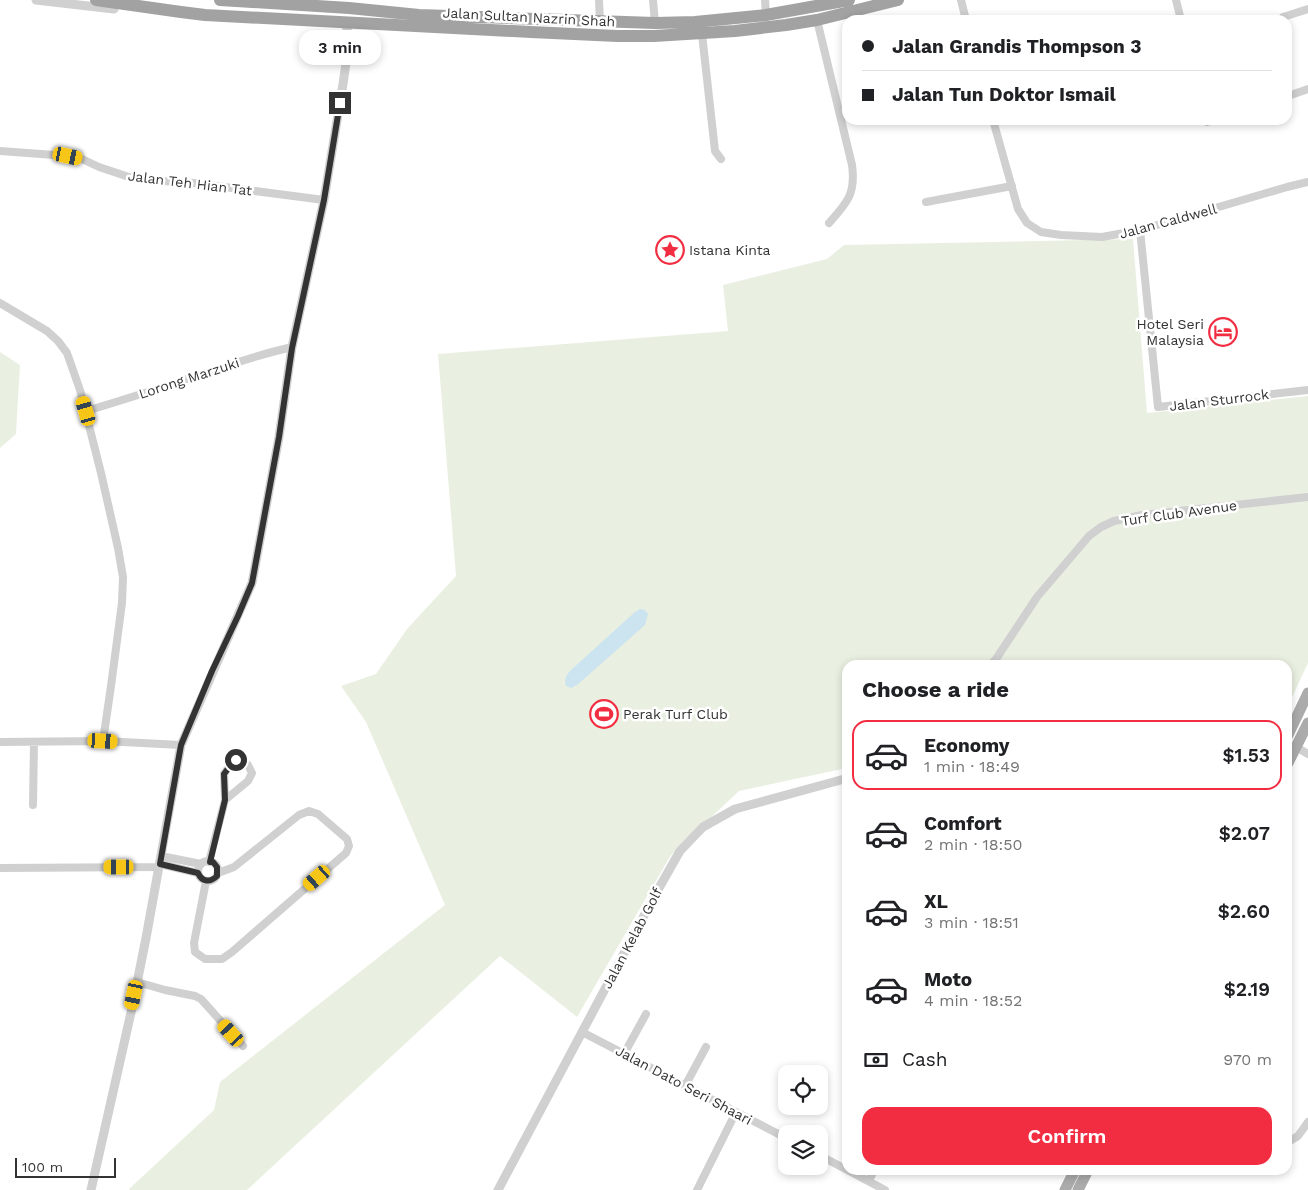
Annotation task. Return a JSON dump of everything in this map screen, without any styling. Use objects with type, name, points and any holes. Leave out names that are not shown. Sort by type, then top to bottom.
[{"type":"highway","name":"Jalan Sultan Nazrin Shah","points":[[96,0],[181,12],[344,23],[616,36],[702,34],[772,27],[817,20],[898,0]]},
{"type":"highway","name":"Jalan Sultan Nazrin Shah","points":[[220,0],[360,5],[419,15],[656,23],[695,22],[766,15],[848,0]]},
{"type":"main road","points":[[1292,724],[1308,693]]},
{"type":"main road","points":[[1292,748],[1299,724],[1308,713]]},
{"type":"main road","points":[[1292,748],[1308,723]]},
{"type":"main road","points":[[1065,1190],[1072,1175]]},
{"type":"main road","points":[[1078,1190],[1086,1175]]},
{"type":"street","points":[[36,0],[139,12],[181,12]]},
{"type":"street","points":[[599,0],[600,22]]},
{"type":"street","points":[[654,0],[656,23]]},
{"type":"street","points":[[764,0],[766,15]]},
{"type":"street","points":[[962,0],[965,15]]},
{"type":"street","points":[[1176,0],[1180,15]]},
{"type":"street","points":[[1290,15],[1308,10]]},
{"type":"street","points":[[817,20],[842,124]]},
{"type":"street","points":[[91,1190],[137,982],[181,745],[252,583],[279,437],[292,348],[324,200],[349,41],[347,28],[344,23]]},
{"type":"street","points":[[349,41],[355,30],[363,24]]},
{"type":"street","points":[[702,34],[715,151],[721,159]]},
{"type":"street","points":[[1292,95],[1308,89]]},
{"type":"street","points":[[829,223],[845,206],[853,189],[852,165],[842,125]]},
{"type":"street","points":[[926,202],[1012,186],[994,125]]},
{"type":"street","name":"Jalan Teh Hian Tat","points":[[0,150],[68,156],[82,159],[129,177],[146,180],[194,183],[324,200]]},
{"type":"street","name":"Jalan Caldwell","points":[[1012,186],[1018,209],[1027,223],[1041,232],[1102,237],[1140,230],[1288,186],[1308,182]]},
{"type":"street","name":"Jalan Sturrock","points":[[1140,230],[1158,407],[1308,390]]},
{"type":"street","points":[[0,303],[58,341],[67,353],[86,411],[123,577],[122,603],[103,741]]},
{"type":"street","name":"Lorong Marzuki","points":[[86,411],[229,364],[274,351],[292,348]]},
{"type":"street","name":"Turf Club Avenue","points":[[995,660],[1037,597],[1089,536],[1101,527],[1114,521],[1142,515],[1308,497]]},
{"type":"street","points":[[0,742],[103,741],[181,745]]},
{"type":"street","points":[[33,805],[34,742]]},
{"type":"street","points":[[1292,748],[1308,754]]},
{"type":"street","points":[[210,862],[225,800],[224,774],[236,760],[248,765],[252,773],[248,781],[225,800]]},
{"type":"street","name":"Jalan Kelab Golf","points":[[498,1190],[680,851],[703,828],[735,809],[842,780]]},
{"type":"street","points":[[309,811],[318,814],[347,839],[349,846],[346,853],[222,959],[205,959],[195,952],[194,943],[206,881],[215,878],[218,873],[234,867],[299,815],[309,811]]},
{"type":"street","points":[[160,862],[198,873]]},
{"type":"street","points":[[0,868],[160,862],[201,864],[213,862],[217,867],[218,873]]},
{"type":"street","points":[[201,864],[198,873],[206,881]]},
{"type":"street","points":[[137,982],[201,999],[243,1046]]},
{"type":"street","points":[[624,1054],[646,1014]]},
{"type":"street","name":"Jalan Dato Seri Shaari","points":[[582,1032],[778,1134]]},
{"type":"street","points":[[685,1086],[706,1046]]},
{"type":"street","points":[[696,1190],[736,1112]]},
{"type":"street","points":[[1292,1140],[1298,1136],[1308,1122]]},
{"type":"street","points":[[828,1160],[842,1167]]},
{"type":"street","points":[[857,1175],[885,1190]]},
{"type":"street","points":[[869,1181],[872,1175]]},
{"type":"green space","name":"Perak Turf Club","points":[[1133,239],[1147,413],[1308,396],[1308,663],[1292,697],[1292,660],[842,660],[842,769],[739,791],[671,855],[577,1017],[500,956],[247,1190],[130,1190],[214,1110],[220,1082],[445,905],[366,722],[341,686],[376,674],[407,629],[456,576],[438,354],[728,331],[723,285],[827,259],[844,245]]},
{"type":"green space","points":[[0,352],[20,365],[16,434],[0,448]]},
{"type":"water","points":[[640,609],[645,610],[648,614],[645,625],[577,685],[571,688],[566,686],[566,677],[571,670]]},
{"type":"place","name":"Istana Kinta","points":[[670,250]]},
{"type":"place","name":"Hotel Seri Malaysia","points":[[1223,332]]},
{"type":"place","name":"Perak Turf Club","points":[[604,714]]},
{"type":"route","points":[[236,760],[224,774],[225,800],[210,862],[213,862],[217,867],[217,876],[212,880],[206,881],[198,873],[160,864],[181,745],[252,583],[279,437],[292,348],[324,200],[340,103]]}]
